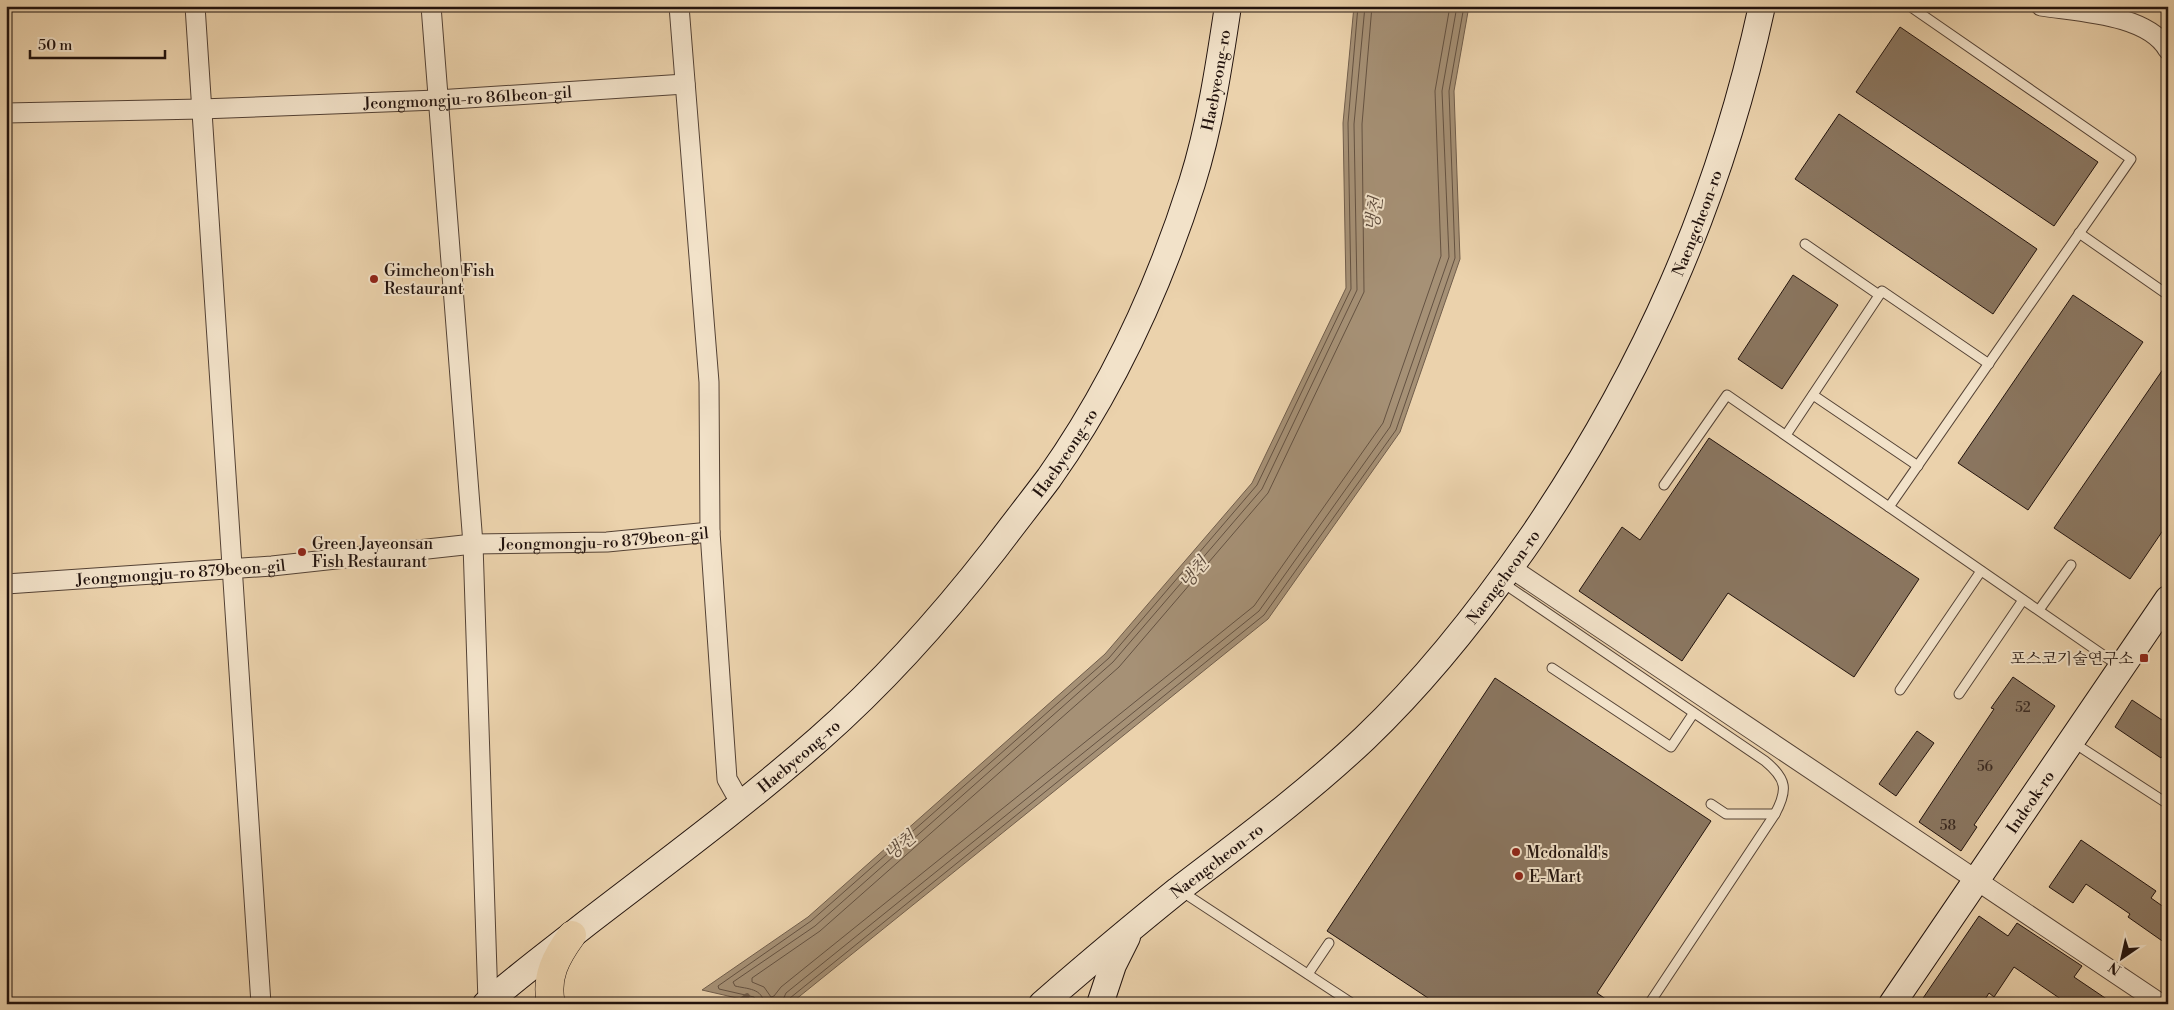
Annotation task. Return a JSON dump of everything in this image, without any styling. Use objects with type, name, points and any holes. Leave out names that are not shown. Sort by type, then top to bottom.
[{"type":"main road","points":[[550,1001],[549,984],[551,970],[558,954],[572,935]]},
{"type":"street","points":[[195,6],[261,1004]]},
{"type":"street","points":[[431,6],[437,100],[474,544]]},
{"type":"street","points":[[679,6],[685,84]]},
{"type":"street","name":"Haebyeong-ro","points":[[487,1003],[741,804],[854,708],[910,652],[976,573],[1049,478],[1076,437],[1122,356],[1162,267],[1193,181],[1206,132],[1228,6]]},
{"type":"street","name":"Naengcheon-ro","points":[[1042,1004],[1131,928],[1252,834],[1364,738],[1422,678],[1505,575],[1593,442],[1634,369],[1659,316],[1718,169],[1748,71],[1762,6]]},
{"type":"street","points":[[2041,6],[2124,13],[2162,40],[2168,50]]},
{"type":"street","name":"Jeongmongju-ro 861beon-gil","points":[[6,113],[201,109],[437,100],[685,84]]},
{"type":"street","name":"Jeongmongju-ro 879beon-gil","points":[[6,584],[272,566],[474,544],[607,542],[710,532],[709,382],[685,84]]},
{"type":"street","name":"Haebyeong-ro","points":[[710,532],[727,779],[741,804]]},
{"type":"street","name":"Jeongmongju-ro 879beon-gil","points":[[474,544],[480,717]]},
{"type":"street","points":[[1505,575],[1977,881],[2161,1004]]},
{"type":"street","name":"Indeok-ro","points":[[1892,1004],[2168,599]]},
{"type":"street","name":"Haebyeong-ro","points":[[480,717],[487,1003]]},
{"type":"street","points":[[1100,1004],[1113,965],[1131,928]]},
{"type":"lane","points":[[1890,507],[2131,159],[1911,7]]},
{"type":"lane","points":[[2079,233],[2168,294]]},
{"type":"lane","points":[[1805,244],[1879,296]]},
{"type":"lane","points":[[1786,435],[1882,292],[1989,364]]},
{"type":"lane","points":[[1664,485],[1727,395],[2121,668]]},
{"type":"lane","points":[[1813,395],[1918,466]]},
{"type":"lane","points":[[2039,610],[2071,564]]},
{"type":"lane","points":[[1900,690],[1981,571]]},
{"type":"lane","points":[[1505,575],[1694,714],[1766,761],[1781,776],[1784,785],[1784,795],[1775,814],[1649,1004]]},
{"type":"lane","points":[[1960,694],[2023,600]]},
{"type":"lane","points":[[1552,668],[1671,747],[1694,714]]},
{"type":"lane","points":[[2071,741],[2168,804]]},
{"type":"lane","points":[[1711,804],[1726,814],[1775,814]]},
{"type":"lane","points":[[1179,890],[1353,1004]]},
{"type":"lane","points":[[1308,974],[1328,944]]},
{"type":"water","points":[[1354,6],[1469,6],[1454,91],[1460,259],[1400,432],[1268,619],[790,1004],[763,1004],[702,990],[808,917],[1105,654],[1252,483],[1346,288],[1343,123]]},
{"type":"building","points":[[1900,27],[2098,162],[2054,226],[1856,92]]},
{"type":"building","points":[[1839,114],[2037,249],[1993,314],[1795,179]]},
{"type":"building","points":[[1793,275],[1838,305],[1782,389],[1738,359]]},
{"type":"building","points":[[2073,295],[2143,342],[2028,510],[1958,463]]},
{"type":"building","points":[[2168,362],[2168,523],[2130,579],[2054,528]]},
{"type":"building","points":[[1709,438],[1919,579],[1854,677],[1728,593],[1682,661],[1579,591],[1622,527],[1640,540]]},
{"type":"building","points":[[2013,677],[2055,706],[1974,825],[1977,827],[1961,851],[1919,822],[1994,709],[1991,708]]},
{"type":"building","name":"E-Mart","points":[[1495,678],[1711,821],[1597,993],[1613,1004],[1437,1004],[1327,931]]},
{"type":"building","points":[[2132,700],[2168,724],[2168,748],[2161,758],[2115,727]]},
{"type":"building","points":[[1917,731],[1934,743],[1896,796],[1879,784]]},
{"type":"building","points":[[2081,840],[2156,891],[2151,898],[2168,910],[2168,945],[2128,917],[2130,914],[2086,884],[2073,903],[2049,887]]},
{"type":"building","points":[[1979,916],[2008,936],[2017,923],[2082,966],[2074,977],[2114,1004],[2068,1004],[2014,967],[1994,997],[1989,993],[1982,1004],[1919,1004]]},
{"type":"waterway","name":"냉천","points":[[737,1004],[747,996]]},
{"type":"place","name":"Gimcheon Fish Restaurant","points":[[374,279]]},
{"type":"place","name":"Green Jayeonsan Fish Restaurant","points":[[302,552]]},
{"type":"place","name":"포스코기술연구소","points":[[2144,658]]},
{"type":"place","name":"Mcdonald's","points":[[1516,852]]},
{"type":"place","name":"E-Mart","points":[[1519,876]]}]
